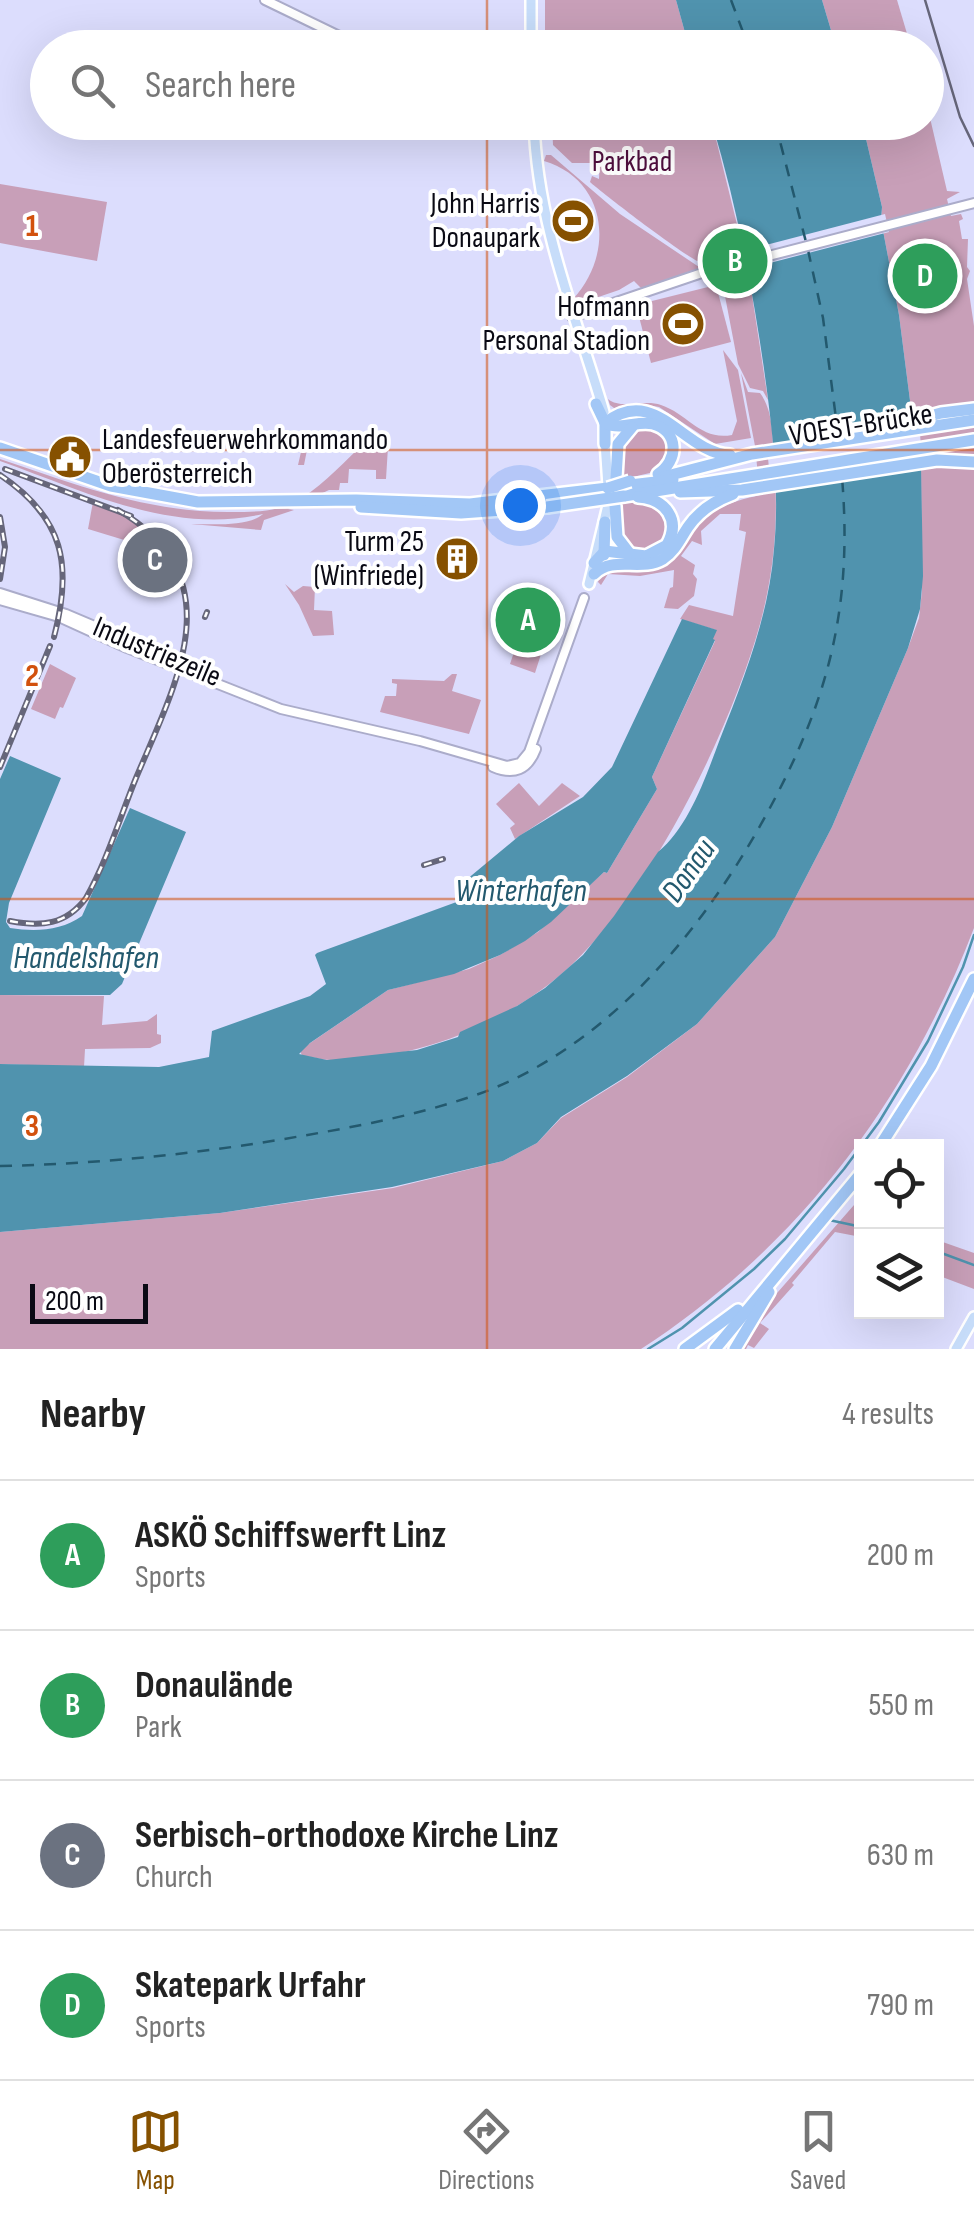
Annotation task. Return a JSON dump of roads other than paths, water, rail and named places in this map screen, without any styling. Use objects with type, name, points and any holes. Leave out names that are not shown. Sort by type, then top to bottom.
[{"type":"highway","points":[[598,401],[608,410],[622,414],[641,412],[662,417],[698,446],[755,465]]},
{"type":"highway","points":[[598,401],[606,423],[605,444]]},
{"type":"highway","points":[[0,451],[144,494],[198,502],[512,510],[630,492],[755,465],[928,416],[974,409]]},
{"type":"highway","points":[[606,423],[622,414]]},
{"type":"highway","points":[[858,437],[974,420]]},
{"type":"highway","points":[[606,423],[618,428],[651,424],[664,430],[673,442],[674,455],[668,467],[630,492],[616,537],[628,559]]},
{"type":"highway","points":[[612,483],[618,444],[635,424]]},
{"type":"highway","name":"VOEST-Brücke","points":[[755,465],[974,433]]},
{"type":"highway","name":"VOEST-Brücke","points":[[755,465],[974,440]]},
{"type":"highway","points":[[0,451],[143,500],[197,508],[325,503]]},
{"type":"highway","points":[[630,492],[742,490],[926,462],[974,463]]},
{"type":"highway","points":[[630,492],[755,465]]},
{"type":"highway","points":[[427,508],[496,503],[612,483],[659,502],[669,512],[674,526],[670,542],[660,552],[598,563]]},
{"type":"highway","points":[[598,563],[606,565],[628,559],[650,564],[664,558],[699,514],[742,490]]},
{"type":"highway","points":[[598,563],[605,522]]},
{"type":"highway","points":[[884,1139],[931,1066],[974,979]]},
{"type":"highway","points":[[894,1139],[937,1072],[974,998]]},
{"type":"highway","points":[[716,1349],[836,1210],[854,1184]]},
{"type":"highway","points":[[836,1210],[854,1193]]},
{"type":"highway","points":[[685,1349],[768,1288]]},
{"type":"highway","points":[[725,1349],[768,1288]]},
{"type":"highway","points":[[734,1349],[768,1288]]},
{"type":"main road","points":[[266,0],[327,30]]},
{"type":"main road","points":[[532,0],[532,30]]},
{"type":"main road","points":[[535,140],[549,234],[598,401],[609,484],[605,522]]},
{"type":"main road","points":[[571,315],[726,267],[971,204]]},
{"type":"main road","points":[[598,563],[630,492],[612,483],[606,423]]},
{"type":"main road","name":"Industriezeile","points":[[0,596],[66,614],[312,716],[504,766],[524,760],[598,563]]},
{"type":"main road","points":[[956,1349],[974,1316]]},
{"type":"water","points":[[676,0],[822,0],[831,30],[684,30]]},
{"type":"water","points":[[717,140],[866,140],[882,207],[921,465],[923,576],[920,609],[908,648],[832,827],[775,937],[697,1024],[627,1076],[561,1117],[537,1143],[503,1161],[392,1187],[220,1213],[0,1232],[0,1064],[159,1067],[209,1057],[212,1031],[310,996],[326,984],[317,953],[462,900],[460,885],[519,836],[583,797],[612,767],[682,619],[717,630],[715,640],[652,777],[657,789],[607,873],[525,941],[454,974],[388,990],[299,1054],[327,1060],[417,1050],[458,1037],[460,1032],[517,1006],[583,955],[679,829],[709,769],[746,670],[771,574],[776,526],[767,391],[729,183]]},
{"type":"water","name":"Handelshafen","points":[[10,756],[61,778],[9,903],[6,922],[10,928],[48,929],[82,916],[130,808],[186,832],[122,984],[110,995],[0,995],[0,779]]},
{"type":"waterway","points":[[648,1349],[682,1328],[754,1269],[844,1169],[879,1122],[928,1041],[974,935]]},
{"type":"waterway","points":[[829,1220],[854,1225]]},
{"type":"waterway","points":[[944,1254],[974,1265]]},
{"type":"tram line","points":[[925,0],[934,30]]},
{"type":"tram line","points":[[944,64],[960,117],[974,146]]},
{"type":"railway","points":[[5,469],[131,516]]},
{"type":"railway","points":[[0,475],[38,508],[58,545],[63,587],[54,637]]},
{"type":"railway","points":[[10,921],[52,922],[70,914],[86,898],[179,669],[186,634],[186,600],[176,567],[154,537],[118,510]]},
{"type":"railway","points":[[0,517],[5,547],[0,579]]},
{"type":"railway","points":[[205,617],[207,612]]},
{"type":"railway","points":[[0,767],[50,646]]},
{"type":"railway","points":[[424,865],[443,859]]},
{"type":"place","name":"John Harris Donaupark","points":[[573,221]]},
{"type":"place","name":"Donaulände","points":[[735,261]]},
{"type":"place","name":"Skatepark Urfahr","points":[[925,276]]},
{"type":"place","name":"Hofmann Personal Stadion","points":[[683,324]]},
{"type":"place","name":"Landesfeuerwehrkommando Oberösterreich","points":[[70,457]]},
{"type":"place","name":"Turm 25 (Winfriede)","points":[[457,559]]},
{"type":"place","name":"Serbisch-orthodoxe Kirche Linz","points":[[155,560]]},
{"type":"place","name":"ASKÖ Schiffswerft Linz","points":[[528,620]]},
{"type":"park label","name":"Parkbad","points":[[632,162]]},
{"type":"water label","name":"Donau","points":[[689,871]]},
{"type":"water label","name":"Winterhafen","points":[[521,891]]}]
